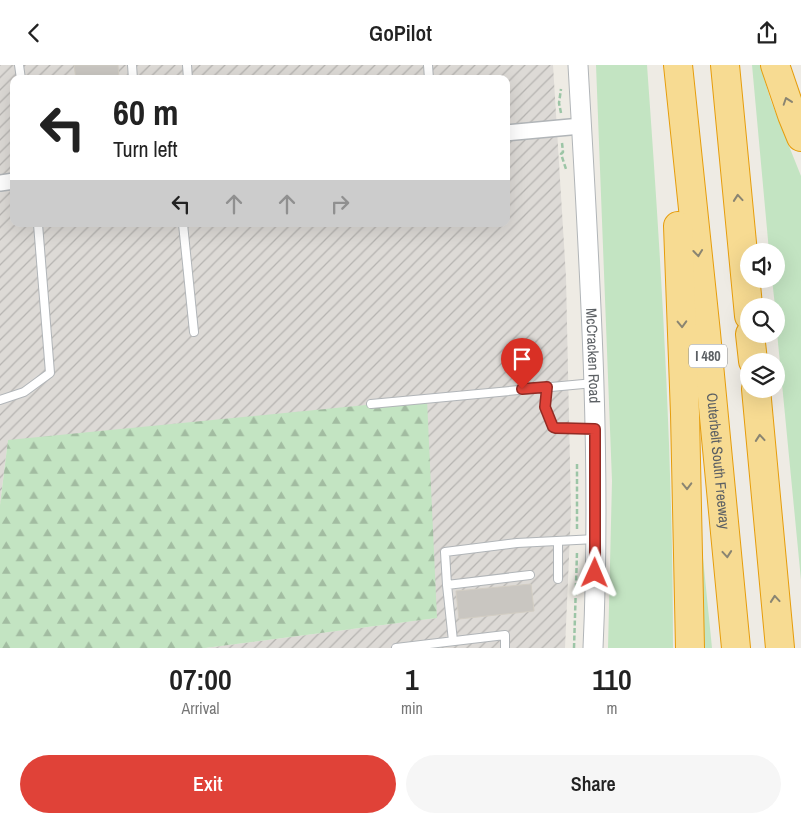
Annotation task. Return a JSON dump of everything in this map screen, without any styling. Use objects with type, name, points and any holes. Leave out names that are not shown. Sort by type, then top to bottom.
[{"type":"highway","points":[[672,65],[685,414],[690,648]]},
{"type":"highway","name":"Outerbelt South Freeway","points":[[678,65],[736,648]]},
{"type":"highway","points":[[725,65],[747,298]]},
{"type":"highway","points":[[775,65],[801,137]]},
{"type":"highway","points":[[757,398],[780,648]]},
{"type":"street","name":"McCracken Road","points":[[578,65],[594,383],[586,429],[586,539],[593,648]]},
{"type":"street","points":[[510,133],[581,127]]},
{"type":"lane","points":[[0,400],[24,392],[50,373],[38,227]]},
{"type":"lane","points":[[183,227],[194,332]]},
{"type":"lane","points":[[371,404],[594,383]]},
{"type":"lane","points":[[547,387],[545,407],[553,427],[586,429]]},
{"type":"lane","points":[[453,641],[444,552],[517,543],[586,539]]},
{"type":"lane","points":[[558,541],[558,579]]},
{"type":"lane","points":[[447,585],[530,575]]},
{"type":"lane","points":[[396,648],[504,635],[505,648]]},
{"type":"path","points":[[560,106],[562,87]]},
{"type":"path","points":[[563,152],[561,154],[566,168],[566,178]]},
{"type":"path","points":[[574,648],[586,539],[586,429]]},
{"type":"shaded area","points":[[0,65],[553,65],[566,277],[571,512],[565,648],[205,648],[437,618],[8,440],[0,504]]},
{"type":"green space","points":[[596,65],[647,65],[665,357],[671,502],[673,648],[608,648],[612,481]]},
{"type":"green space","points":[[752,65],[760,65],[771,101],[801,176],[801,580],[783,398],[785,398],[785,353],[779,353],[778,343],[785,343],[785,298],[774,298],[773,288],[785,288],[785,243],[768,243]]},
{"type":"green space","points":[[427,399],[437,618],[205,648],[0,648],[0,505],[8,440]]},
{"type":"green space","points":[[701,538],[712,648],[703,648]]},
{"type":"building","points":[[74,65],[118,65],[119,75],[75,75]]},
{"type":"building","points":[[531,584],[534,611],[459,619],[456,591]]},
{"type":"route","points":[[522,389],[547,387],[545,407],[553,427],[595,429],[595,573]]}]
